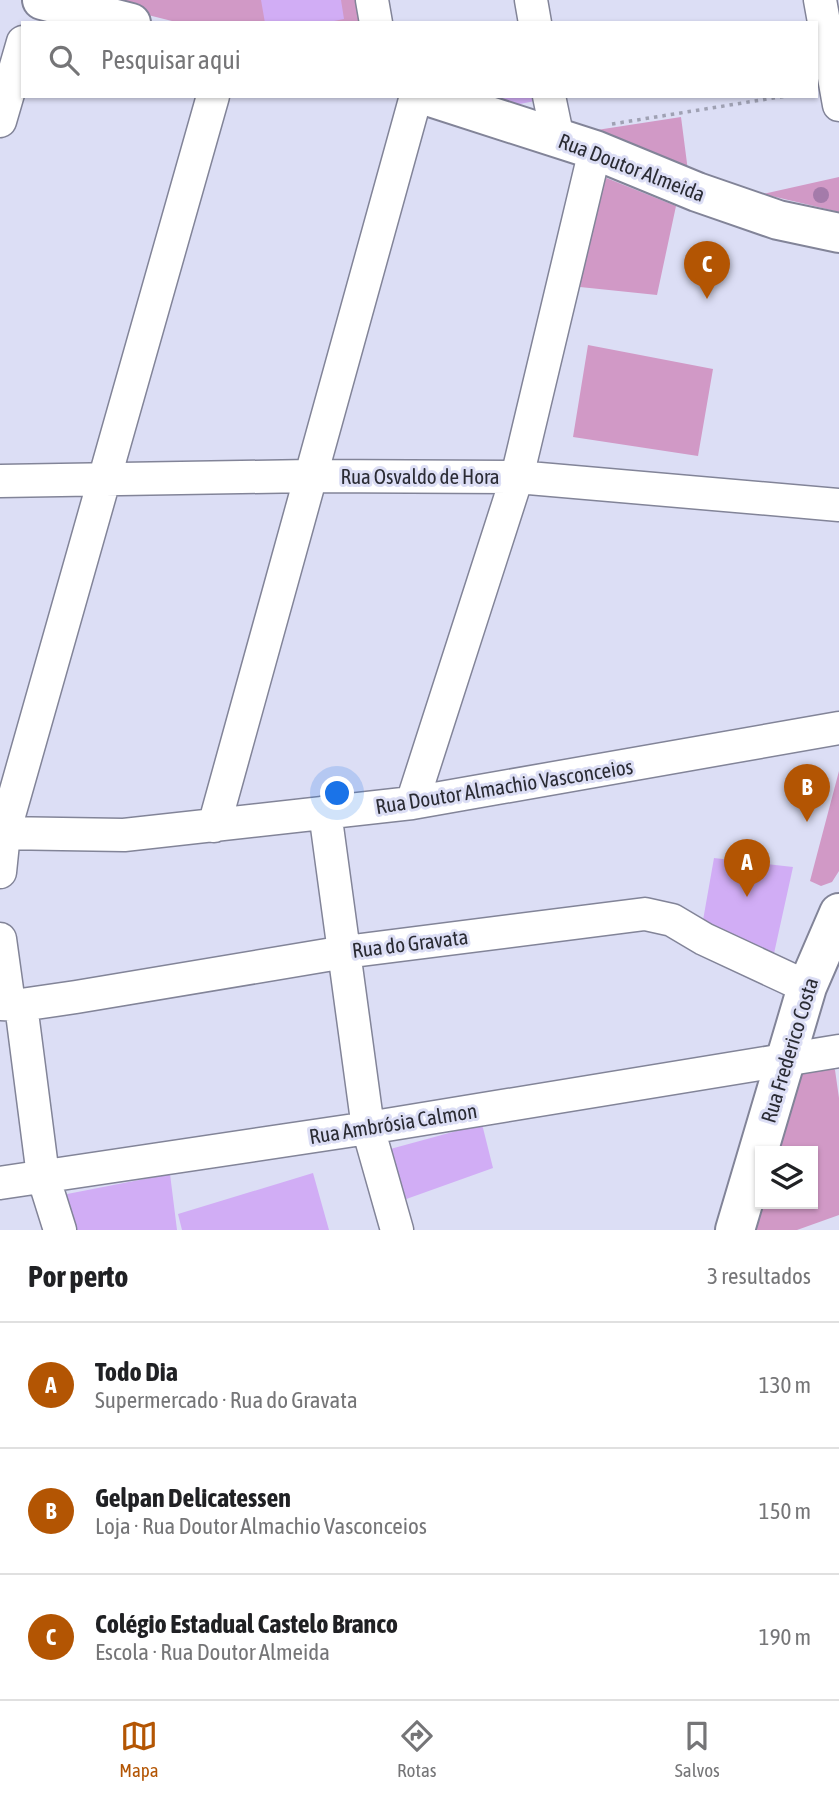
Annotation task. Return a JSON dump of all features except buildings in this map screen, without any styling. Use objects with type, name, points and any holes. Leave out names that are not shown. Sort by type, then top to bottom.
[{"type":"main road","points":[[42,0],[123,21]]},
{"type":"main road","name":"Rua Doutor Almeida","points":[[433,98],[558,139],[603,137],[709,196],[778,219],[839,233]]},
{"type":"main road","name":"Rua Frederico Costa","points":[[735,1230],[807,986],[839,913]]},
{"type":"street","points":[[29,21],[35,0]]},
{"type":"street","points":[[372,0],[376,21]]},
{"type":"street","points":[[531,0],[535,21]]},
{"type":"street","points":[[820,0],[833,39],[839,105]]},
{"type":"street","points":[[0,121],[21,49]]},
{"type":"street","points":[[0,872],[2,833],[211,98]]},
{"type":"street","points":[[214,826],[415,98]]},
{"type":"street","points":[[550,98],[558,139]]},
{"type":"street","points":[[412,803],[517,477],[603,137]]},
{"type":"street","name":"Rua Osvaldo de Hora","points":[[0,481],[310,476],[517,477],[839,505]]},
{"type":"street","name":"Rua Doutor Almachio Vasconceios","points":[[2,833],[124,835],[412,803],[692,757],[839,728]]},
{"type":"street","points":[[325,812],[368,1128],[397,1230]]},
{"type":"street","name":"Rua do Gravata","points":[[10,1004],[345,952],[645,914],[672,920],[704,939],[807,986]]},
{"type":"street","points":[[0,939],[43,1176],[60,1230]]},
{"type":"street","name":"Rua Ambrósia Calmon","points":[[0,1183],[368,1128],[839,1051]]},
{"type":"path","points":[[603,137],[777,98]]},
{"type":"shaded area","points":[[88,0],[365,0],[369,21],[172,21]]},
{"type":"shaded area","points":[[681,117],[688,171],[571,134]]},
{"type":"shaded area","points":[[599,175],[676,206],[657,295],[580,287]]},
{"type":"shaded area","points":[[839,177],[839,212],[763,194]]},
{"type":"shaded area","points":[[588,345],[713,369],[698,456],[573,437]]},
{"type":"shaded area","points":[[839,771],[839,871],[832,882],[821,886],[810,881]]},
{"type":"shaded area","points":[[827,1062],[835,1070],[839,1098],[839,1215],[797,1230],[755,1230],[760,1209],[818,1209],[818,1146],[775,1146],[790,1080]]},
{"type":"place","name":"Colégio Estadual Castelo Branco","points":[[707,299]]},
{"type":"place","name":"Gelpan Delicatessen","points":[[807,822]]},
{"type":"place","name":"Todo Dia","points":[[747,897]]}]
